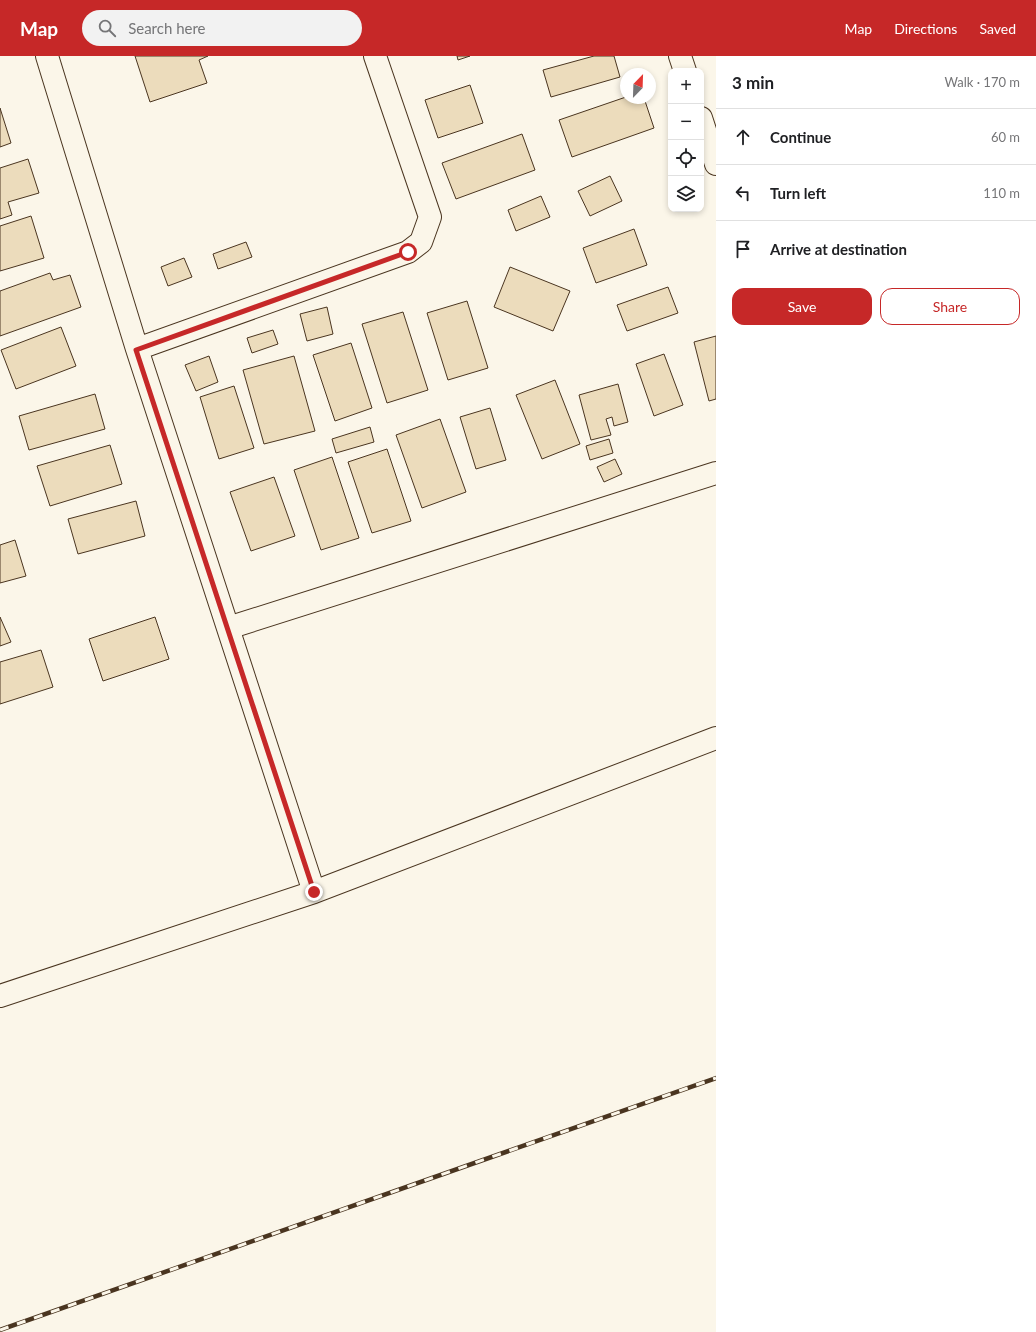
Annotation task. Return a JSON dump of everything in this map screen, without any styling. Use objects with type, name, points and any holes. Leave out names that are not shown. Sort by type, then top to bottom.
[{"type":"street","points":[[47,56],[136,350],[314,892]]},
{"type":"street","points":[[136,350],[408,252],[421,242],[430,217],[374,56]]},
{"type":"street","points":[[680,56],[684,68]]},
{"type":"street","points":[[704,127],[716,164]]},
{"type":"street","points":[[228,628],[716,473]]},
{"type":"street","points":[[0,996],[314,892],[716,738]]},
{"type":"building","points":[[135,56],[208,56],[199,60],[207,83],[150,102]]},
{"type":"building","points":[[457,56],[470,56],[458,60]]},
{"type":"building","points":[[594,56],[614,56],[620,77],[551,97],[543,70]]},
{"type":"building","points":[[470,85],[483,123],[438,138],[425,100]]},
{"type":"building","points":[[620,99],[620,104],[646,104],[654,128],[572,157],[559,120]]},
{"type":"building","points":[[0,108],[11,143],[0,147]]},
{"type":"building","points":[[522,134],[535,170],[456,199],[442,163]]},
{"type":"building","points":[[28,159],[39,193],[8,202],[12,215],[0,219],[0,168]]},
{"type":"building","points":[[610,176],[622,201],[590,216],[578,191]]},
{"type":"building","points":[[541,196],[550,217],[516,231],[508,210]]},
{"type":"building","points":[[31,216],[44,258],[0,271],[0,226]]},
{"type":"building","points":[[634,229],[647,265],[596,283],[583,248]]},
{"type":"building","points":[[246,242],[252,257],[218,269],[213,254]]},
{"type":"building","points":[[184,258],[192,277],[168,286],[161,267]]},
{"type":"building","points":[[510,267],[570,291],[553,331],[494,307]]},
{"type":"building","points":[[50,273],[53,280],[70,275],[81,307],[0,336],[0,291]]},
{"type":"building","points":[[668,287],[678,313],[627,331],[617,305]]},
{"type":"building","points":[[467,301],[488,368],[448,380],[427,313]]},
{"type":"building","points":[[327,307],[333,334],[307,341],[300,314]]},
{"type":"building","points":[[403,312],[428,390],[387,403],[362,324]]},
{"type":"building","points":[[61,327],[76,366],[16,389],[1,350]]},
{"type":"building","points":[[273,330],[278,344],[252,353],[247,338]]},
{"type":"building","points":[[716,336],[716,399],[709,401],[694,342]]},
{"type":"building","points":[[351,343],[372,408],[335,421],[313,355]]},
{"type":"building","points":[[664,354],[683,405],[654,416],[636,364]]},
{"type":"building","points":[[209,356],[218,382],[196,391],[185,365]]},
{"type":"building","points":[[294,356],[315,431],[264,444],[243,370]]},
{"type":"building","points":[[555,380],[580,444],[542,459],[516,395]]},
{"type":"building","points":[[618,384],[628,422],[614,426],[612,417],[606,419],[611,435],[591,440],[579,395]]},
{"type":"building","points":[[234,386],[254,448],[219,459],[200,397]]},
{"type":"building","points":[[95,394],[105,429],[29,450],[19,416]]},
{"type":"building","points":[[490,408],[506,460],[476,469],[460,417]]},
{"type":"building","points":[[440,419],[466,492],[422,508],[396,435]]},
{"type":"building","points":[[370,427],[374,442],[336,453],[332,439]]},
{"type":"building","points":[[609,439],[613,453],[590,460],[586,446]]},
{"type":"building","points":[[110,445],[122,484],[50,506],[37,466]]},
{"type":"building","points":[[387,449],[411,521],[372,533],[348,462]]},
{"type":"building","points":[[332,457],[359,538],[321,550],[294,470]]},
{"type":"building","points":[[615,459],[622,474],[604,482],[597,467]]},
{"type":"building","points":[[274,477],[295,536],[251,551],[230,492]]},
{"type":"building","points":[[136,501],[145,536],[78,554],[68,519]]},
{"type":"building","points":[[15,540],[26,576],[0,583],[0,545]]},
{"type":"building","points":[[0,617],[11,642],[0,646]]},
{"type":"building","points":[[155,617],[169,659],[103,681],[89,639]]},
{"type":"building","points":[[41,650],[53,687],[0,704],[0,662]]},
{"type":"railway","points":[[0,1330],[716,1078]]},
{"type":"route","points":[[314,892],[136,350],[408,252]]}]
